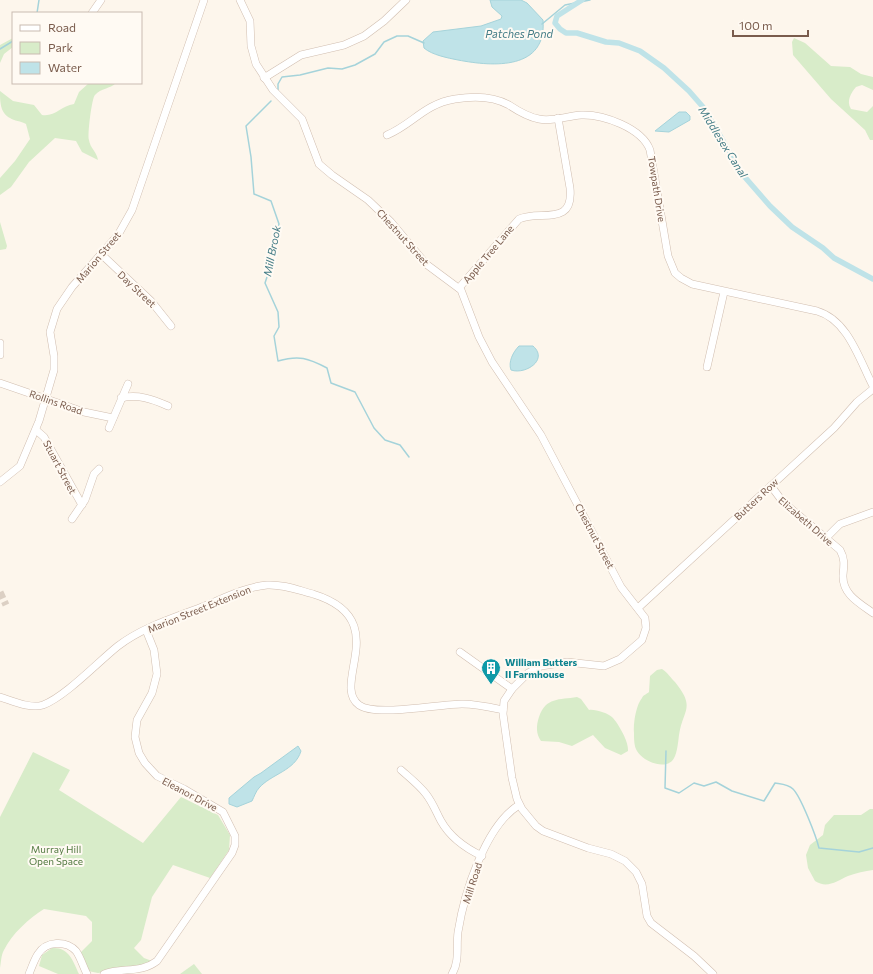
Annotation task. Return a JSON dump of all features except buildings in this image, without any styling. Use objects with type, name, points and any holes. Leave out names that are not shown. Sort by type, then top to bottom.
[{"type":"street","points":[[93,12],[101,0]]},
{"type":"street","name":"Marion Street","points":[[0,482],[20,466],[36,430],[46,399],[55,363],[50,332],[53,316],[66,295],[122,229],[135,203],[204,0]]},
{"type":"street","name":"Chestnut Street","points":[[240,0],[250,23],[253,55],[264,78],[273,90],[302,119],[319,164],[368,200],[391,222],[426,264],[459,288],[488,355],[500,376],[544,441],[621,587],[638,608],[646,622],[645,634],[639,644],[620,658],[604,666],[567,662],[546,664],[528,673],[512,689],[505,699],[503,710],[510,772],[520,805],[536,826],[543,831],[615,855],[625,861],[636,872],[642,884],[647,916],[651,923],[694,956],[713,974]]},
{"type":"street","points":[[264,78],[301,55],[344,45],[364,36],[384,21],[406,0]]},
{"type":"street","name":"Towpath Drive","points":[[387,135],[401,129],[414,117],[431,106],[448,100],[465,97],[484,97],[499,101],[538,119],[579,115],[593,116],[632,129],[642,137],[651,153],[668,256],[673,270],[686,282],[724,292],[817,311],[832,317],[841,326],[873,387]]},
{"type":"street","name":"Apple Tree Lane","points":[[459,288],[519,219],[529,216],[552,216],[562,212],[566,207],[571,195],[558,118]]},
{"type":"street","name":"Day Street","points":[[101,254],[148,298],[171,326]]},
{"type":"street","points":[[707,367],[724,292]]},
{"type":"street","points":[[0,343],[0,355]]},
{"type":"street","name":"Rollins Road","points":[[0,383],[84,412],[112,418]]},
{"type":"street","points":[[109,428],[112,418],[128,384]]},
{"type":"street","name":"Butters Row","points":[[638,608],[834,428],[857,402],[873,387]]},
{"type":"street","points":[[121,398],[131,396],[144,397],[168,406]]},
{"type":"street","name":"Stuart Street","points":[[36,430],[44,437],[82,505]]},
{"type":"street","points":[[72,518],[82,505],[94,474],[99,469]]},
{"type":"street","name":"Elizabeth Drive","points":[[771,486],[783,502],[838,548],[843,556],[843,580],[848,593],[873,613]]},
{"type":"street","points":[[826,538],[843,522],[873,512]]},
{"type":"street","name":"Marion Street Extension","points":[[0,697],[31,705],[42,705],[53,700],[125,641],[146,630],[167,620],[252,588],[275,585],[291,588],[332,601],[341,608],[351,621],[356,637],[357,648],[350,691],[354,701],[360,706],[367,709],[381,710],[462,704],[503,710]]},
{"type":"street","name":"Eleanor Drive","points":[[104,974],[113,971],[141,970],[157,961],[232,853],[236,842],[234,833],[223,812],[184,789],[156,776],[148,768],[139,753],[135,737],[137,720],[152,693],[157,674],[154,650],[146,630]]},
{"type":"street","points":[[460,652],[512,689]]},
{"type":"street","points":[[401,770],[423,790],[433,804],[442,822],[453,836],[470,850],[482,856]]},
{"type":"street","name":"Mill Road","points":[[452,974],[457,961],[461,920],[482,856],[496,827],[504,817],[520,805]]},
{"type":"street","points":[[29,974],[40,951],[47,945],[56,943],[66,945],[74,949],[86,974]]},
{"type":"green space","points":[[794,38],[805,43],[831,66],[850,67],[861,74],[873,77],[873,90],[862,85],[856,87],[851,94],[849,103],[851,109],[867,112],[873,106],[873,140],[870,140],[865,130],[831,99],[793,55],[792,42]]},
{"type":"green space","points":[[12,39],[12,48],[4,54],[0,63],[0,45]]},
{"type":"green space","points":[[88,84],[114,84],[97,93],[94,97],[89,125],[89,137],[90,143],[98,160],[82,152],[76,141],[55,138],[29,162],[11,187],[0,195],[0,178],[15,161],[30,139],[26,124],[12,119],[2,110],[0,91],[13,101],[34,105],[42,115],[54,113],[74,104],[79,92]]},
{"type":"green space","points":[[0,222],[7,246],[6,249],[0,250]]},
{"type":"green space","points":[[662,669],[675,682],[687,703],[675,756],[668,764],[653,763],[643,758],[636,749],[635,745],[635,715],[638,705],[643,696],[649,692],[650,676],[657,670]]},
{"type":"green space","points":[[577,697],[581,699],[589,710],[595,710],[608,714],[613,718],[621,729],[628,747],[628,751],[621,755],[605,748],[593,735],[572,746],[559,742],[541,741],[537,733],[537,724],[545,706],[559,699]]},
{"type":"green space","name":"Murray Hill Open Space","points":[[33,752],[70,770],[59,790],[143,843],[181,797],[218,815],[230,835],[229,850],[210,878],[173,865],[152,897],[141,940],[134,948],[144,958],[152,961],[141,967],[98,973],[88,971],[80,953],[92,941],[92,922],[86,916],[44,909],[16,932],[7,944],[3,952],[0,968],[0,817]]},
{"type":"green space","points":[[870,809],[873,809],[873,870],[854,874],[828,884],[815,881],[808,868],[806,855],[810,845],[823,835],[825,825],[834,815],[861,815]]},
{"type":"green space","points":[[52,948],[58,948],[66,952],[70,956],[79,974],[58,974],[39,966],[42,955]]},
{"type":"green space","points":[[194,964],[202,974],[180,974]]},
{"type":"water","name":"Patches Pond","points":[[490,0],[521,0],[527,3],[543,20],[542,36],[536,48],[527,56],[516,61],[502,64],[487,64],[445,57],[431,53],[424,48],[423,41],[433,32],[481,26],[501,19],[502,16],[492,7]]},
{"type":"water","points":[[679,112],[686,112],[690,116],[690,120],[669,132],[655,131]]},
{"type":"water","points":[[519,346],[533,346],[537,351],[537,361],[533,365],[523,370],[511,370],[510,364],[512,357]]},
{"type":"water","points":[[298,746],[301,751],[294,763],[264,783],[257,791],[252,801],[237,807],[229,804],[229,798],[254,777]]},
{"type":"waterway","name":"Mill Brook","points":[[37,12],[39,0]]},
{"type":"waterway","name":"Middlesex Canal","points":[[582,0],[557,16],[555,23],[560,29],[566,33],[577,33],[606,42],[619,43],[640,51],[664,68],[689,91],[703,107],[743,175],[770,206],[792,227],[823,248],[834,258],[873,279]]},
{"type":"waterway","name":"Mill Brook","points":[[542,24],[565,5],[590,0]]},
{"type":"waterway","name":"Mill Brook","points":[[278,90],[278,84],[282,77],[300,75],[328,68],[342,69],[355,65],[375,54],[384,42],[397,36],[408,36],[424,43]]},
{"type":"waterway","name":"Mill Brook","points":[[0,49],[12,42]]},
{"type":"waterway","name":"Mill Brook","points":[[271,101],[246,126],[251,157],[254,194],[271,201],[279,224],[268,261],[270,268],[265,283],[278,312],[279,327],[274,336],[278,361],[292,358],[303,358],[327,368],[331,383],[355,392],[374,428],[385,440],[400,445],[409,457]]},
{"type":"waterway","points":[[666,751],[665,788],[679,793],[694,783],[704,786],[716,782],[732,791],[764,801],[775,783],[784,784],[793,789],[800,800],[812,826],[819,848],[859,852],[873,848]]},
{"type":"tunnel","points":[[0,592],[6,605]]},
{"type":"place","name":"William Butters II Farmhouse","points":[[491,685]]}]
